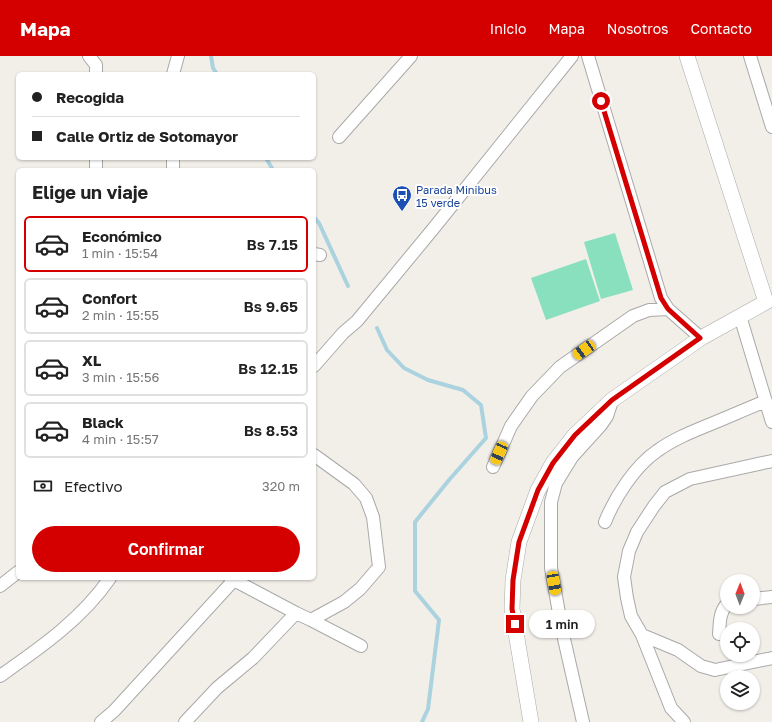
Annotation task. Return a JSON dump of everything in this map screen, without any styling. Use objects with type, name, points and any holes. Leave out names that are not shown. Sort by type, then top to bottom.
[{"type":"street","points":[[89,56],[96,66],[96,72]]},
{"type":"street","points":[[174,72],[178,56]]},
{"type":"street","points":[[339,137],[410,56]]},
{"type":"street","points":[[316,364],[357,321],[572,56]]},
{"type":"street","points":[[588,56],[661,298],[668,309],[700,338]]},
{"type":"street","points":[[531,722],[512,609],[513,580],[519,542],[538,490],[553,463],[575,435],[612,400],[700,338],[769,301],[687,56]]},
{"type":"street","points":[[750,56],[772,127]]},
{"type":"street","points":[[493,467],[511,426],[532,396],[560,367],[633,316],[648,310],[668,309]]},
{"type":"street","points":[[740,316],[772,422]]},
{"type":"street","points":[[583,722],[562,630],[551,568],[551,502],[556,483],[572,457],[601,426],[607,416],[612,400]]},
{"type":"street","points":[[605,522],[610,509],[626,483],[639,467],[656,452],[675,440],[766,401]]},
{"type":"street","points":[[311,620],[344,602],[360,589],[379,567],[373,517],[366,498],[354,484],[316,456]]},
{"type":"street","points":[[684,722],[671,708],[642,635],[631,616],[624,577],[629,551],[637,532],[665,492],[690,479],[772,461]]},
{"type":"street","points":[[0,586],[16,574]]},
{"type":"street","points":[[0,676],[46,644],[79,615],[109,580]]},
{"type":"street","points":[[101,722],[114,711],[231,580]]},
{"type":"street","points":[[234,580],[361,646]]},
{"type":"street","points":[[760,598],[772,597]]},
{"type":"street","points":[[185,722],[217,688],[253,658],[296,613]]},
{"type":"street","points":[[719,634],[721,614]]},
{"type":"street","points":[[642,635],[678,650],[701,666],[715,670],[772,658]]},
{"type":"green space","points":[[615,233],[633,290],[601,299],[584,242]]},
{"type":"green space","points":[[586,259],[600,301],[546,320],[531,278]]},
{"type":"waterway","points":[[211,56],[213,68],[216,72]]},
{"type":"waterway","points":[[267,160],[272,168]]},
{"type":"waterway","points":[[316,219],[348,286]]},
{"type":"waterway","points":[[377,328],[387,350],[404,368],[428,380],[463,390],[481,405],[486,438],[415,522],[415,591],[439,620],[428,709],[422,722]]},
{"type":"place","name":"Parada Minibus 15 verde","points":[[402,212]]},
{"type":"route","points":[[515,624],[512,609],[513,580],[519,542],[538,490],[553,463],[575,435],[612,400],[700,338],[668,309],[661,298],[601,101]]}]
